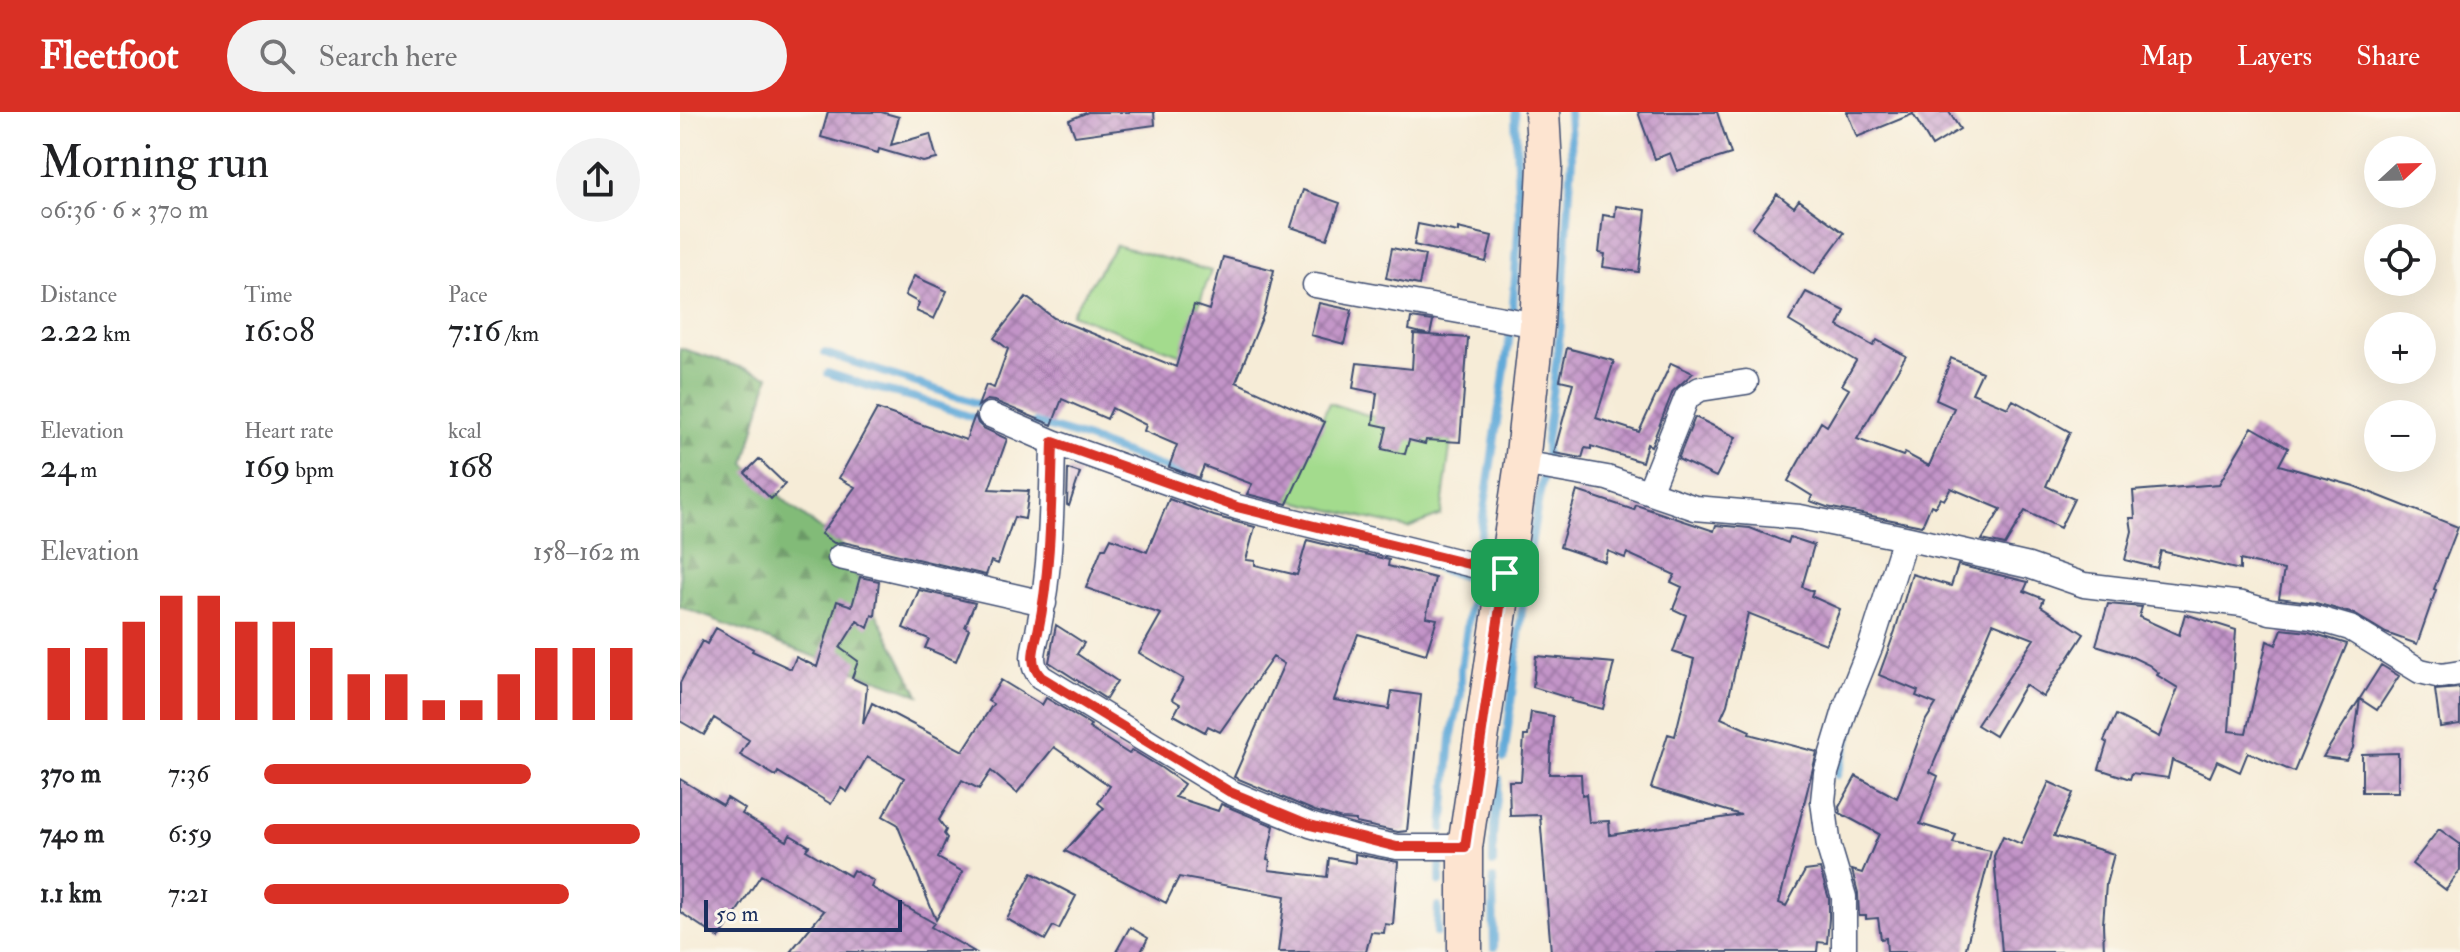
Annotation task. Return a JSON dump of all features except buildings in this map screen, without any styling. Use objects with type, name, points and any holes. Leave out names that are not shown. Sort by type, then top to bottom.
[{"type":"street","points":[[1465,952],[1465,847],[1522,463],[1537,325],[1545,166],[1542,112]]},
{"type":"street","points":[[1315,285],[1537,325]]},
{"type":"street","points":[[1649,492],[1687,397],[1700,389],[1746,382]]},
{"type":"street","points":[[990,415],[1053,442],[1237,507],[1505,573]]},
{"type":"street","points":[[1053,442],[1053,504],[1044,603],[1032,659],[1034,669],[1041,677],[1230,792],[1310,825],[1397,847],[1465,847]]},
{"type":"street","points":[[1522,463],[1607,478],[1695,508],[1800,517],[1905,538],[2029,566],[2084,585],[2242,604],[2270,612],[2312,617],[2350,628],[2420,671],[2441,676],[2460,673]]},
{"type":"street","points":[[1844,952],[1844,897],[1829,847],[1823,801],[1826,773],[1905,538]]},
{"type":"street","points":[[840,557],[1044,603]]},
{"type":"green space","points":[[1116,245],[1211,271],[1181,355],[1071,314]]},
{"type":"green space","points":[[680,348],[769,376],[745,464],[791,506],[840,544],[919,695],[680,607]]},
{"type":"green space","points":[[1329,403],[1451,441],[1441,515],[1408,528],[1285,499]]},
{"type":"waterway","points":[[1443,829],[1451,738],[1461,694],[1461,668],[1512,320],[1519,219],[1515,112]]},
{"type":"waterway","points":[[1550,460],[1546,459],[1546,441],[1561,325],[1572,158],[1569,112]]},
{"type":"waterway","points":[[825,353],[992,408]]},
{"type":"waterway","points":[[828,373],[983,421]]},
{"type":"waterway","points":[[1035,423],[1082,437],[1226,491]]},
{"type":"waterway","points":[[1504,758],[1531,544],[1546,473]]},
{"type":"waterway","points":[[1769,525],[1786,529],[1803,528]]},
{"type":"waterway","points":[[1429,566],[1474,580]]},
{"type":"waterway","points":[[1837,775],[1867,685]]},
{"type":"waterway","points":[[1493,863],[1499,779]]},
{"type":"waterway","points":[[1440,857],[1440,882]]},
{"type":"waterway","points":[[1493,879],[1494,947]]},
{"type":"waterway","points":[[1437,933],[1438,906]]},
{"type":"route","points":[[1053,442],[1237,507],[1505,573],[1465,847],[1397,847],[1357,839],[1310,825],[1230,792],[1066,694],[1041,677],[1034,669],[1032,659],[1044,603],[1053,504],[1053,442]]}]
